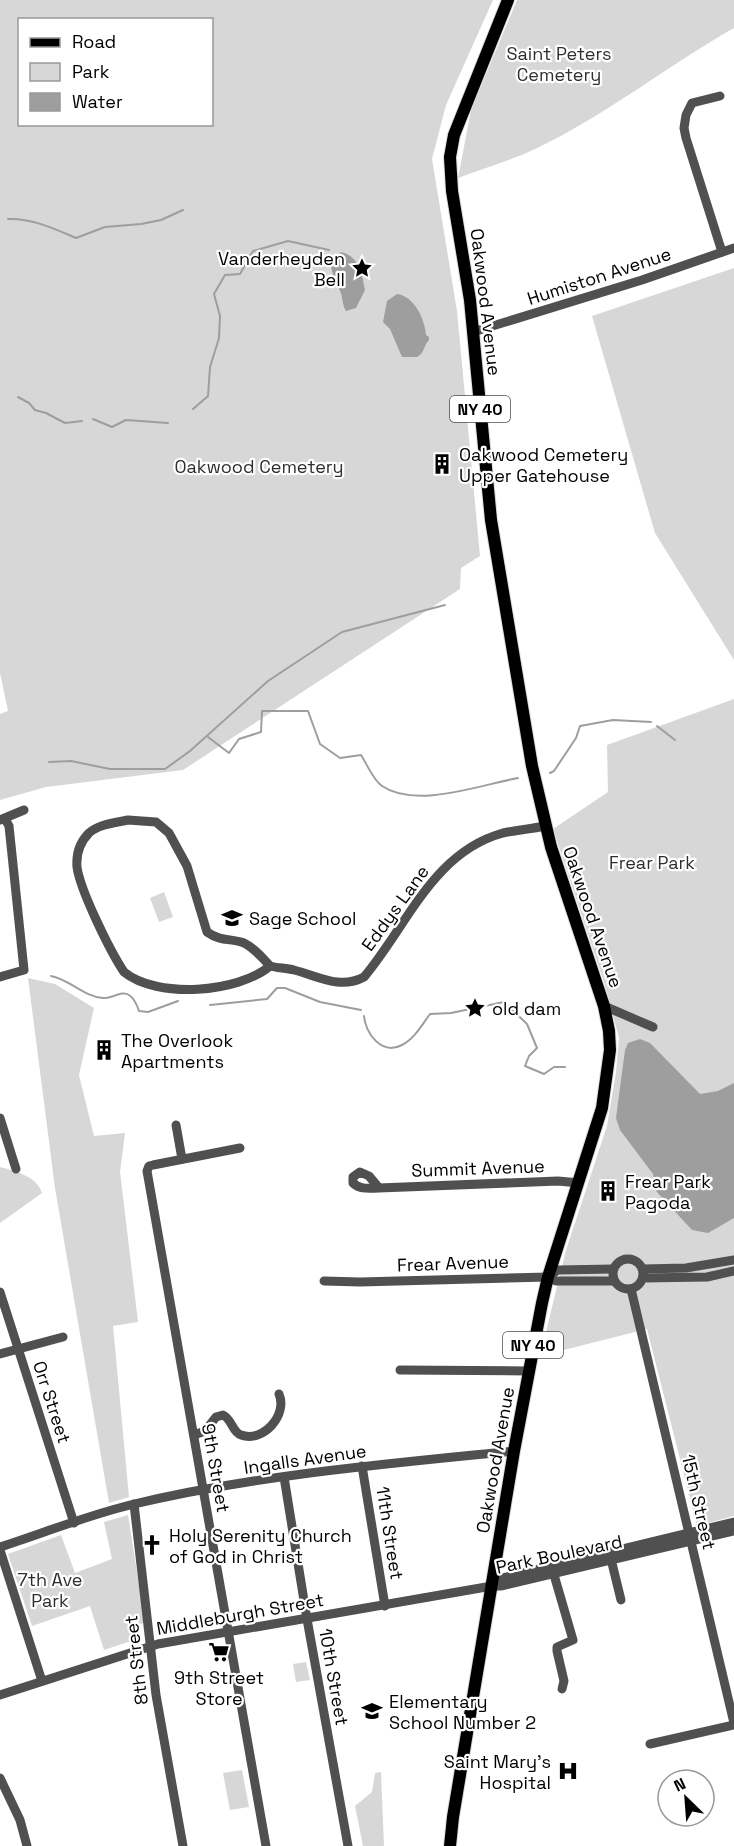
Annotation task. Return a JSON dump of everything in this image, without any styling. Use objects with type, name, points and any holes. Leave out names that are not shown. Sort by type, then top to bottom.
[{"type":"main road","name":"Oakwood Avenue","points":[[450,1846],[528,1371],[548,1277],[599,1119],[608,1071],[609,1031],[604,1006],[545,826],[532,766],[491,520],[470,300],[452,191],[450,157],[454,135],[508,0]]},
{"type":"street","points":[[720,96],[692,103],[686,115],[684,128],[690,154],[723,252]]},
{"type":"street","name":"Humiston Avenue","points":[[473,332],[622,286],[734,248]]},
{"type":"street","points":[[0,977],[24,970],[9,826],[2,819],[24,810]]},
{"type":"street","points":[[128,820],[149,821],[161,825],[169,833],[187,866],[207,932],[223,940],[243,943],[260,954],[270,966],[261,973],[232,984],[192,989],[155,986],[132,978],[118,962],[84,892],[77,866],[78,850],[83,840],[100,826],[128,820]]},
{"type":"street","name":"Eddys Lane","points":[[270,966],[290,969],[328,981],[354,982],[364,977],[434,878],[466,850],[502,833],[545,826]]},
{"type":"street","points":[[604,1006],[653,1027]]},
{"type":"street","points":[[0,1118],[16,1168]]},
{"type":"street","points":[[176,1125],[182,1159],[240,1148]]},
{"type":"street","name":"9th Street","points":[[182,1159],[149,1167],[147,1171],[266,1846]]},
{"type":"street","name":"Summit Avenue","points":[[379,1188],[558,1181],[579,1183]]},
{"type":"street","points":[[614,1269],[558,1270],[548,1277],[556,1281],[614,1281],[621,1288],[631,1289],[639,1285],[643,1273],[637,1262],[628,1258],[619,1261],[614,1269],[614,1281]]},
{"type":"street","points":[[643,1273],[734,1260]]},
{"type":"street","points":[[643,1273],[707,1276],[734,1271]]},
{"type":"street","name":"Frear Avenue","points":[[324,1281],[548,1277]]},
{"type":"street","name":"15th Street","points":[[631,1289],[734,1724]]},
{"type":"street","name":"Orr Street","points":[[0,1292],[74,1523]]},
{"type":"street","points":[[0,1354],[63,1336]]},
{"type":"street","points":[[400,1370],[528,1371]]},
{"type":"street","points":[[194,1435],[205,1431],[216,1417],[223,1415],[229,1419],[238,1434],[249,1436],[257,1434],[268,1428],[278,1418],[282,1403],[279,1394]]},
{"type":"street","name":"Ingalls Avenue","points":[[0,1548],[134,1504],[204,1490],[362,1466],[514,1451]]},
{"type":"street","name":"11th Street","points":[[362,1466],[385,1606]]},
{"type":"street","name":"10th Street","points":[[284,1477],[348,1846]]},
{"type":"street","name":"8th Street","points":[[134,1504],[156,1695],[183,1846]]},
{"type":"street","name":"Park Boulevard","points":[[492,1586],[501,1587],[553,1570],[690,1537],[734,1522]]},
{"type":"street","name":"Park Boulevard","points":[[690,1537],[734,1531]]},
{"type":"street","points":[[0,1548],[42,1681]]},
{"type":"street","points":[[610,1556],[621,1600]]},
{"type":"street","points":[[553,1570],[573,1640],[557,1647],[564,1681],[562,1689]]},
{"type":"street","name":"Middleburgh Street","points":[[0,1695],[150,1646],[492,1586]]},
{"type":"street","points":[[650,1744],[734,1724]]},
{"type":"street","points":[[0,1778],[20,1820],[27,1846]]},
{"type":"green space","name":"Oakwood Cemetery","points":[[0,0],[493,0],[446,105],[432,159],[457,311],[480,556],[461,568],[460,589],[183,770],[46,787],[0,800],[0,714],[8,711],[0,673]]},
{"type":"green space","name":"Saint Peters Cemetery","points":[[517,0],[734,0],[734,28],[561,136],[526,153],[458,178],[471,110]]},
{"type":"green space","points":[[734,268],[734,660],[655,533],[592,316]]},
{"type":"green space","name":"Frear Park","points":[[734,699],[734,1516],[697,1526],[647,1329],[540,1356],[566,1250],[607,1126],[619,1038],[604,982],[553,829],[608,792],[607,745]]},
{"type":"green space","points":[[164,892],[173,917],[159,922],[150,898]]},
{"type":"green space","points":[[28,978],[55,984],[94,1008],[79,1075],[94,1136],[125,1133],[120,1172],[138,1322],[113,1326],[129,1497],[109,1503],[55,1188]]},
{"type":"green space","points":[[0,1167],[30,1178],[42,1193],[0,1223]]},
{"type":"green space","name":"7th Ave Park","points":[[128,1515],[145,1623],[139,1624],[140,1638],[104,1650],[90,1606],[32,1626],[8,1554],[61,1535],[75,1573],[112,1559],[104,1522]]},
{"type":"green space","points":[[306,1662],[310,1680],[296,1682],[293,1664]]},
{"type":"green space","points":[[242,1770],[249,1807],[230,1810],[223,1773]]},
{"type":"green space","points":[[381,1772],[384,1846],[363,1846],[355,1806],[372,1792],[375,1773]]},
{"type":"water","points":[[341,252],[352,257],[356,262],[365,290],[356,308],[346,311],[331,266]]},
{"type":"water","points":[[397,294],[409,299],[418,309],[426,335],[429,337],[423,351],[417,357],[402,357],[390,329],[383,322],[387,301]]},
{"type":"water","points":[[640,1039],[650,1043],[700,1094],[718,1091],[734,1083],[734,1218],[708,1233],[692,1230],[656,1191],[653,1174],[620,1130],[616,1118],[625,1050],[628,1043]]},
{"type":"waterway","points":[[8,219],[35,222],[76,238],[105,227],[161,220],[183,210]]},
{"type":"waterway","points":[[193,409],[208,396],[210,367],[219,338],[220,316],[214,294],[225,275],[240,274],[253,251],[288,241],[329,250]]},
{"type":"waterway","points":[[18,397],[29,403],[35,410],[65,423],[82,421]]},
{"type":"waterway","points":[[93,419],[112,427],[126,420],[168,423]]},
{"type":"waterway","points":[[49,762],[71,761],[110,769],[165,769],[190,751],[268,681],[342,632],[445,605]]},
{"type":"waterway","points":[[208,737],[229,753],[239,739],[261,732],[262,711],[308,711],[320,744],[340,758],[361,755],[379,783],[396,793],[412,795],[448,793],[518,778]]},
{"type":"waterway","points":[[550,773],[554,771],[576,738],[580,726],[613,720],[651,722]]},
{"type":"waterway","points":[[657,726],[675,740]]},
{"type":"waterway","points":[[51,976],[96,997],[106,998],[126,994],[131,996],[139,1011],[148,1012],[178,1001]]},
{"type":"waterway","points":[[210,1005],[267,999],[277,988],[285,988],[320,1002],[361,1010]]},
{"type":"waterway","points":[[364,1016],[367,1029],[376,1041],[381,1045],[394,1048],[410,1039],[430,1014],[451,1013],[504,1002],[527,1024],[537,1048],[529,1056],[525,1066],[544,1074],[554,1067],[565,1067]]},
{"type":"place","name":"Vanderheyden Bell","points":[[362,268]]},
{"type":"place","name":"Oakwood Cemetery Upper Gatehouse","points":[[442,464]]},
{"type":"place","name":"Sage School","points":[[232,918]]},
{"type":"place","name":"old dam","points":[[475,1008]]},
{"type":"place","name":"The Overlook Apartments","points":[[104,1050]]},
{"type":"place","name":"Frear Park Pagoda","points":[[608,1191]]},
{"type":"place","name":"Holy Serenity Church of God in Christ","points":[[152,1545]]},
{"type":"place","name":"9th Street Store","points":[[219,1652]]},
{"type":"place","name":"Elementary School Number 2","points":[[372,1711]]},
{"type":"place","name":"Saint Mary's Hospital","points":[[568,1771]]}]
